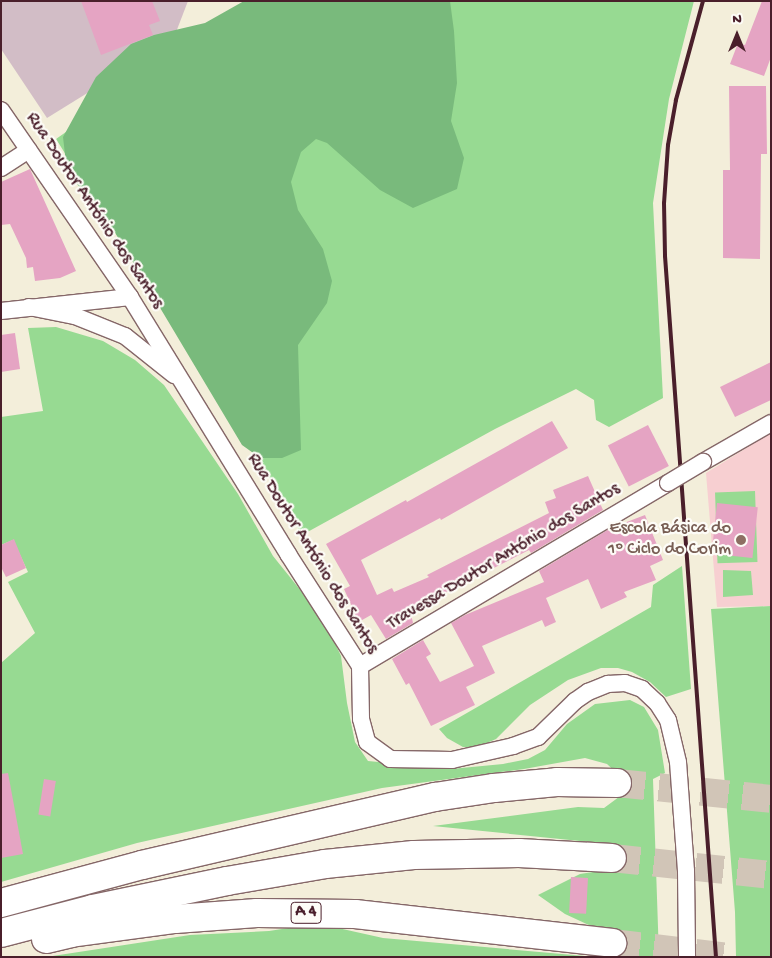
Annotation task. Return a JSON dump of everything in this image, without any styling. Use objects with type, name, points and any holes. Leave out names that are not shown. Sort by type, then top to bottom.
[{"type":"highway","points":[[1,903],[142,865],[387,807],[494,788],[557,782],[617,782]]},
{"type":"highway","points":[[1,933],[93,909],[325,864],[433,854],[519,853],[612,858]]},
{"type":"highway","name":"A 4","points":[[1,950],[71,933],[175,919],[257,913],[355,914],[612,943]]},
{"type":"street","name":"Rua Doutor António dos Santos","points":[[1,110],[130,298],[288,554],[360,666],[362,719],[367,742],[390,760],[452,760],[513,746],[538,737],[575,701],[588,692],[608,684],[625,683],[642,689],[657,703],[668,720],[678,762],[686,872],[687,957]]},
{"type":"street","points":[[1,168],[29,150]]},
{"type":"street","points":[[1,311],[130,298]]},
{"type":"street","points":[[29,307],[75,316],[125,336],[183,382]]},
{"type":"street","name":"Travessa Doutor António dos Santos","points":[[360,666],[771,423]]},
{"type":"shaded area","points":[[1,1],[188,1],[173,40],[47,118],[1,49]]},
{"type":"shaded area","name":"Escola Básica do 1º Ciclo do Corim","points":[[771,433],[771,606],[717,607],[706,473]]},
{"type":"green space","points":[[244,1],[450,1],[454,31],[457,83],[451,121],[464,158],[457,189],[413,208],[380,190],[327,143],[316,139],[301,152],[291,182],[298,210],[323,249],[332,281],[327,303],[298,345],[301,450],[282,458],[260,458],[242,445],[110,224],[67,172],[63,137],[96,77],[131,44],[154,35],[205,23]]},
{"type":"green space","points":[[252,1],[694,1],[669,99],[653,203],[663,398],[609,427],[596,420],[594,400],[576,389],[495,429],[302,535],[272,482],[56,139]]},
{"type":"green space","points":[[56,327],[103,341],[135,360],[164,385],[238,494],[273,556],[318,612],[333,639],[341,656],[347,703],[355,742],[368,761],[451,769],[503,764],[528,759],[545,750],[567,724],[595,704],[630,700],[644,707],[658,730],[665,773],[653,779],[659,957],[609,957],[620,949],[612,931],[591,926],[565,914],[538,895],[580,874],[612,869],[615,850],[610,844],[433,826],[578,807],[604,808],[623,794],[625,781],[607,764],[585,758],[524,769],[382,788],[137,843],[1,882],[1,663],[35,633],[8,582],[28,572],[13,540],[1,545],[1,417],[43,411],[28,328]]},
{"type":"green space","points":[[755,491],[757,562],[718,563],[715,492]]},
{"type":"green space","points":[[682,566],[691,689],[666,697],[650,682],[632,672],[618,668],[601,668],[568,680],[530,705],[496,739],[478,747],[463,747],[447,738],[439,729],[651,607],[653,585]]},
{"type":"green space","points":[[723,570],[751,571],[753,595],[723,597]]},
{"type":"green space","points":[[771,606],[771,957],[736,957],[735,912],[711,609]]},
{"type":"green space","points":[[295,927],[338,928],[383,938],[596,957],[46,957],[190,935],[269,931]]},
{"type":"building","points":[[81,1],[152,1],[160,21],[149,25],[153,35],[101,55]]},
{"type":"building","points":[[762,1],[771,1],[771,57],[764,76],[730,64],[738,43],[745,45]]},
{"type":"building","points":[[729,86],[766,86],[767,154],[761,154],[760,259],[723,258],[723,170],[730,170]]},
{"type":"building","points":[[30,169],[76,271],[60,278],[35,281],[33,267],[27,268],[26,258],[10,224],[1,225],[1,182]]},
{"type":"building","points":[[15,333],[20,369],[1,372],[1,335]]},
{"type":"building","points":[[771,362],[771,400],[735,417],[720,387]]},
{"type":"building","points":[[552,421],[568,448],[441,520],[440,518],[361,560],[377,595],[392,588],[394,592],[429,577],[427,575],[549,513],[545,502],[556,498],[553,490],[588,476],[603,510],[531,553],[529,550],[435,598],[438,602],[411,614],[413,623],[386,639],[371,615],[355,624],[348,610],[352,607],[344,589],[350,586],[326,544],[406,500],[407,502]]},
{"type":"building","points":[[648,425],[669,466],[629,486],[608,445]]},
{"type":"building","points":[[717,503],[758,507],[752,558],[712,554]]},
{"type":"building","points":[[645,515],[663,560],[650,566],[656,580],[624,592],[627,597],[601,609],[588,579],[546,598],[556,622],[545,627],[542,620],[482,646],[495,673],[466,687],[475,705],[431,726],[409,683],[406,685],[392,659],[423,640],[431,654],[426,657],[440,682],[474,666],[451,623],[465,615],[544,582],[539,571],[611,528]]},
{"type":"building","points":[[14,539],[26,568],[6,577],[1,567],[1,545]]},
{"type":"building","points":[[8,773],[23,854],[1,858],[1,774]]},
{"type":"building","points":[[44,779],[56,781],[50,816],[38,815]]},
{"type":"building","points":[[571,877],[588,878],[586,914],[569,913]]},
{"type":"tunnel","points":[[617,783],[771,799]]},
{"type":"tunnel","points":[[612,858],[771,875]]},
{"type":"tunnel","points":[[612,943],[730,957]]},
{"type":"railway","points":[[703,1],[676,100],[668,145],[664,203],[665,256],[716,957]]},
{"type":"place","name":"Escola Básica do 1º Ciclo do Corim","points":[[741,540]]}]
